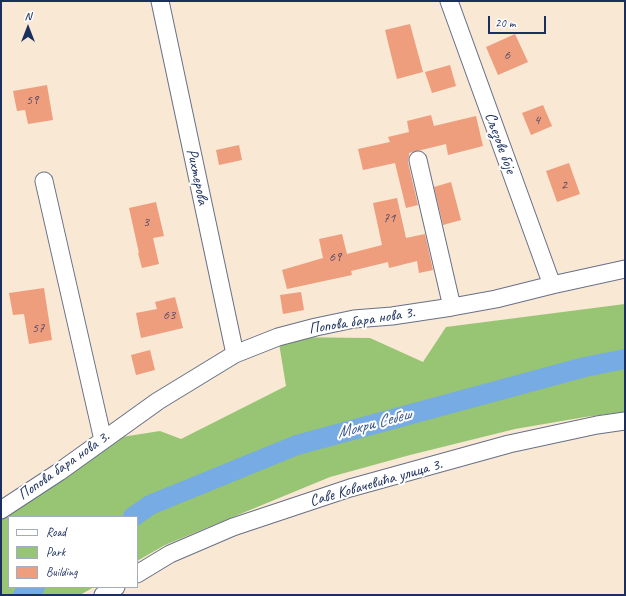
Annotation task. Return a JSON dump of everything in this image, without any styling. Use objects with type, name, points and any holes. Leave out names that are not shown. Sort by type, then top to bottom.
[{"type":"street","name":"Рихтерова","points":[[160,1],[235,354]]},
{"type":"street","name":"Сљезове боје","points":[[448,1],[552,285]]},
{"type":"street","points":[[418,160],[452,307]]},
{"type":"street","points":[[44,181],[103,440]]},
{"type":"street","name":"Попова бара нова 3.","points":[[1,510],[60,472],[158,401],[235,354],[278,337],[316,326],[354,319],[392,316],[496,299],[625,269]]},
{"type":"street","name":"Саве Ковачевића улица 3.","points":[[138,573],[170,554],[233,527],[350,488],[515,443],[597,425],[625,421]]},
{"type":"street","points":[[103,595],[114,588]]},
{"type":"green space","points":[[625,304],[625,412],[515,429],[410,455],[330,477],[165,545],[138,560],[138,516],[8,516],[8,588],[92,588],[80,595],[1,595],[1,510],[103,440],[160,431],[181,439],[286,386],[278,337],[370,338],[423,362],[446,327]]},
{"type":"building","points":[[410,24],[423,72],[397,79],[385,30]]},
{"type":"building","points":[[515,34],[528,62],[498,75],[486,47]]},
{"type":"building","points":[[450,65],[456,86],[432,93],[425,72]]},
{"type":"building","points":[[47,85],[53,120],[28,124],[25,110],[17,111],[13,91]]},
{"type":"building","points":[[543,105],[552,126],[531,135],[522,113]]},
{"type":"building","points":[[431,115],[434,126],[476,116],[483,146],[448,155],[446,144],[409,153],[408,162],[418,205],[406,208],[395,163],[363,170],[358,149],[390,142],[388,137],[409,132],[407,121]]},
{"type":"building","points":[[239,145],[242,160],[219,165],[216,150]]},
{"type":"building","points":[[569,163],[580,194],[557,202],[546,171]]},
{"type":"building","points":[[451,182],[461,220],[443,225],[434,187]]},
{"type":"building","points":[[397,198],[406,238],[425,234],[433,270],[419,273],[417,261],[389,268],[388,262],[351,271],[352,275],[287,289],[282,270],[323,258],[319,239],[342,234],[347,254],[382,245],[373,203]]},
{"type":"building","points":[[156,202],[164,236],[153,238],[159,264],[142,268],[129,208]]},
{"type":"building","points":[[44,288],[52,340],[29,344],[24,314],[13,315],[9,293]]},
{"type":"building","points":[[301,292],[304,310],[283,314],[280,295]]},
{"type":"building","points":[[175,297],[183,328],[141,338],[136,313],[157,309],[155,302]]},
{"type":"building","points":[[150,350],[155,370],[136,375],[131,355]]},
{"type":"waterway","name":"Мокри Себеш","points":[[134,516],[150,505],[297,445],[585,367],[625,359]]},
{"type":"waterway","name":"Мокри Себеш","points":[[23,595],[34,588]]}]
